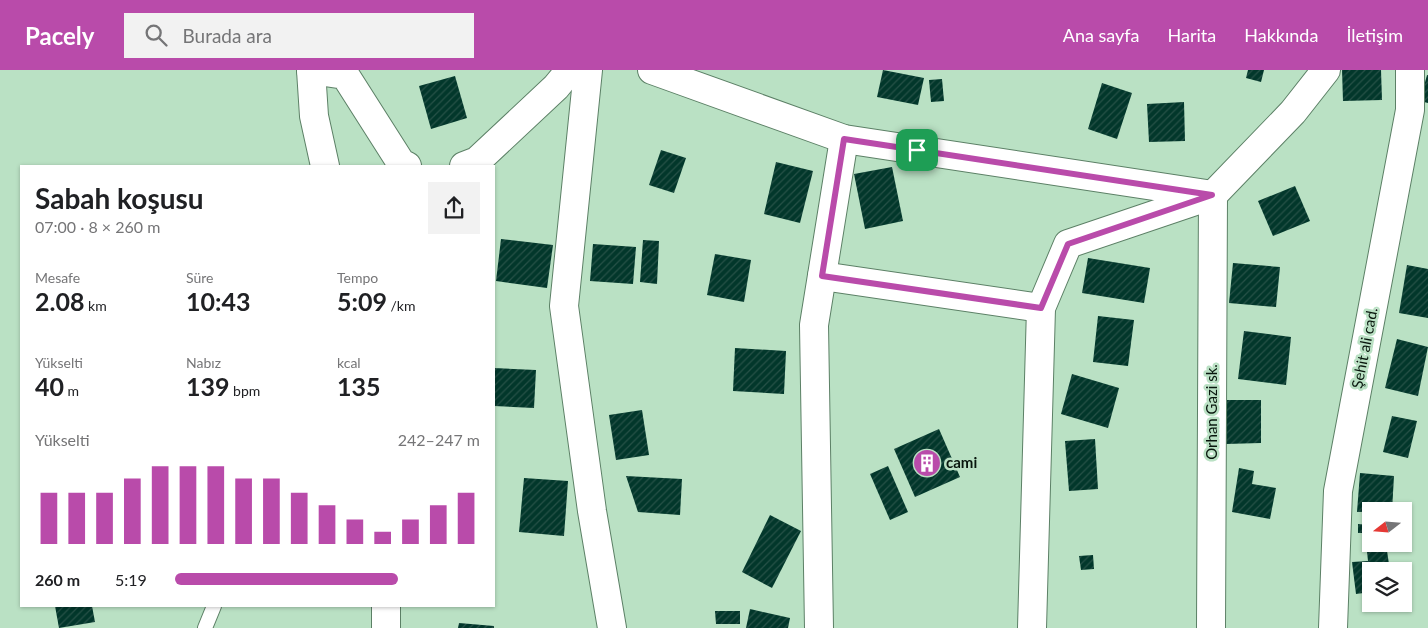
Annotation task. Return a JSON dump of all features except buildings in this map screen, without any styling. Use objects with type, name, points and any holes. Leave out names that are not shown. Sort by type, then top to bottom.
[{"type":"street","points":[[325,165],[314,116],[311,70],[345,75],[401,163],[405,165]]},
{"type":"street","points":[[467,165],[477,161],[556,87],[570,70]]},
{"type":"street","points":[[588,70],[564,306],[592,511],[612,628]]},
{"type":"street","points":[[652,70],[844,139],[1212,195]]},
{"type":"street","points":[[1032,628],[1041,308],[1068,244],[1212,195],[1293,112],[1326,70]]},
{"type":"street","name":"Şehit ali cad.","points":[[1333,628],[1338,492],[1410,110],[1410,70]]},
{"type":"street","points":[[819,628],[814,325],[844,139]]},
{"type":"street","name":"Orhan Gazi sk.","points":[[1211,628],[1212,195]]},
{"type":"street","points":[[822,276],[1041,308]]},
{"type":"street","points":[[386,607],[386,628]]},
{"type":"lane","points":[[206,628],[214,607]]},
{"type":"place","name":"cami","points":[[927,463]]},
{"type":"route","points":[[844,139],[917,150],[1212,195],[1068,244],[1041,308],[822,276],[844,139]]}]
